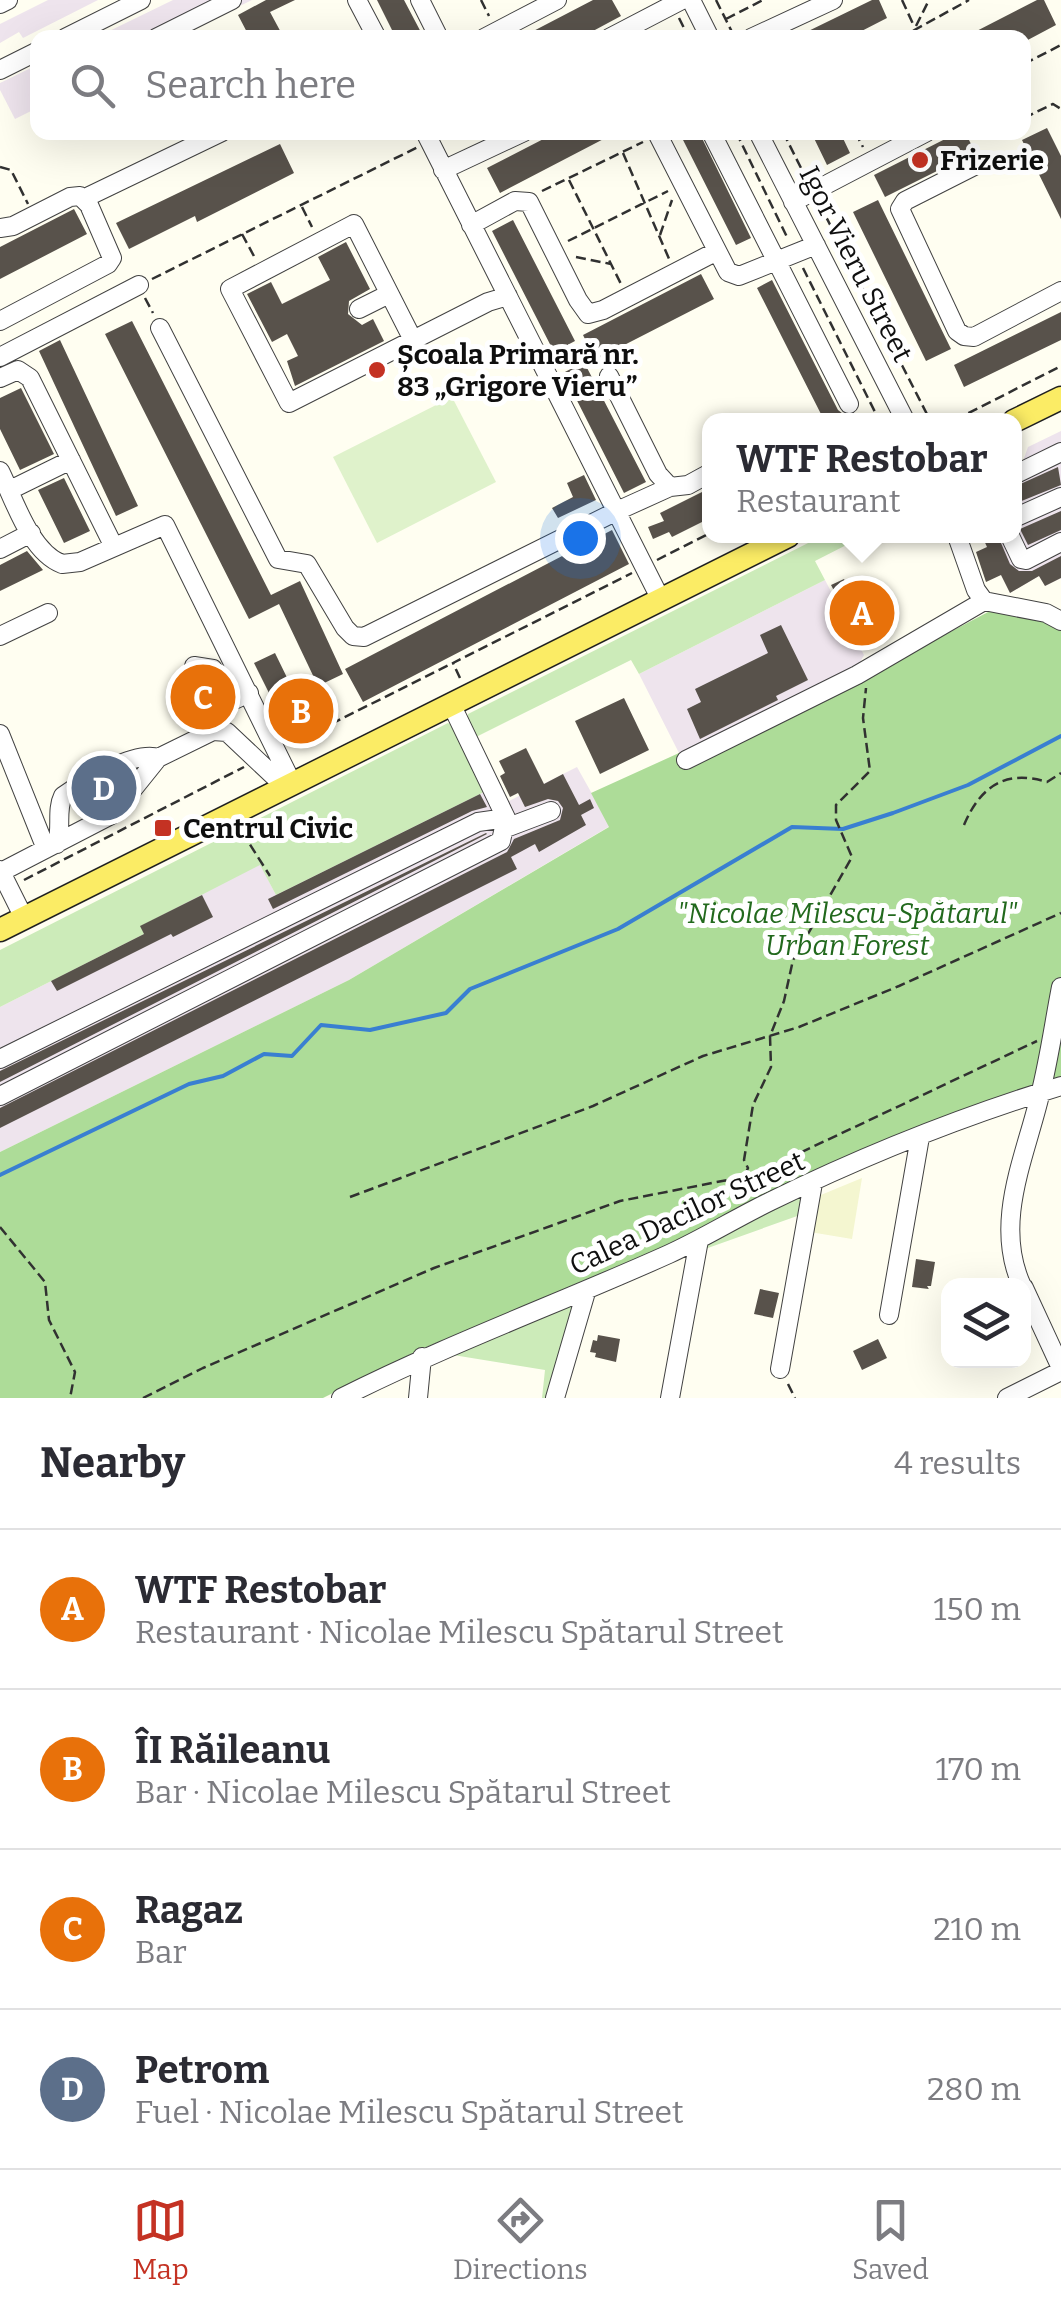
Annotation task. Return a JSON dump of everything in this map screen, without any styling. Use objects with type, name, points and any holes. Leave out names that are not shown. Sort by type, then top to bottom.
[{"type":"main road","points":[[1022,417],[1061,398]]},
{"type":"main road","points":[[0,930],[774,543]]},
{"type":"street","points":[[0,4],[8,0]]},
{"type":"street","points":[[81,30],[141,0]]},
{"type":"street","points":[[172,30],[232,0]]},
{"type":"street","points":[[357,0],[372,30]]},
{"type":"street","points":[[420,0],[435,30]]},
{"type":"street","points":[[498,30],[558,0]]},
{"type":"street","points":[[624,30],[682,0]]},
{"type":"street","points":[[691,0],[706,30]]},
{"type":"street","points":[[789,20],[794,10],[792,0]]},
{"type":"street","points":[[768,30],[833,0]]},
{"type":"street","points":[[0,70],[30,55]]},
{"type":"street","points":[[0,228],[70,197],[85,198],[205,140]]},
{"type":"street","points":[[428,140],[661,600]]},
{"type":"street","points":[[443,170],[507,140]]},
{"type":"street","points":[[661,140],[728,272],[734,276],[816,245]]},
{"type":"street","points":[[715,140],[849,404]]},
{"type":"street","name":"Igor Vieru Street","points":[[762,140],[901,413]]},
{"type":"street","points":[[793,202],[912,140]]},
{"type":"street","points":[[986,160],[908,199],[900,209],[957,331],[974,337],[1061,291]]},
{"type":"street","points":[[0,321],[112,258],[85,198]]},
{"type":"street","points":[[471,225],[524,200],[533,208],[588,314],[717,252]]},
{"type":"street","points":[[414,340],[354,224],[230,290],[289,403],[414,340],[488,302],[508,296]]},
{"type":"street","points":[[0,356],[139,286]]},
{"type":"street","points":[[359,309],[390,294]]},
{"type":"street","points":[[160,328],[278,558],[307,564],[353,636],[364,637],[618,511],[702,478]]},
{"type":"street","points":[[0,378],[18,370],[26,374],[113,546]]},
{"type":"street","points":[[609,376],[658,474],[670,488]]},
{"type":"street","points":[[1022,471],[1061,452]]},
{"type":"street","points":[[10,490],[71,460]]},
{"type":"street","points":[[0,471],[31,534],[44,552],[62,564],[80,562],[165,525],[293,785]]},
{"type":"street","points":[[1022,515],[1061,498]]},
{"type":"street","points":[[0,549],[31,534]]},
{"type":"street","points":[[1013,543],[1021,559],[1026,560],[1061,542]]},
{"type":"street","points":[[960,543],[976,590],[984,601]]},
{"type":"street","points":[[686,760],[876,664],[984,601],[1046,612],[1061,621]]},
{"type":"street","points":[[0,636],[48,613]]},
{"type":"street","points":[[194,666],[213,669],[232,701],[249,693]]},
{"type":"street","points":[[0,1096],[501,841],[506,823],[461,702]]},
{"type":"street","points":[[24,918],[3,877],[113,814],[158,758],[206,734],[221,730],[237,740],[278,780],[293,785]]},
{"type":"street","points":[[0,734],[52,846]]},
{"type":"street","points":[[52,846],[60,828],[59,808],[64,796],[138,758],[158,758]]},
{"type":"street","points":[[0,1059],[478,822],[506,823],[551,811]]},
{"type":"street","points":[[1020,1278],[1009,1251],[1014,1192],[1041,1092],[1061,988]]},
{"type":"street","name":"Calea Dacilor Street","points":[[342,1398],[422,1358],[586,1292],[812,1183],[920,1137],[1061,1086]]},
{"type":"street","points":[[889,1315],[920,1137]]},
{"type":"street","points":[[780,1369],[812,1183]]},
{"type":"street","points":[[670,1398],[699,1240]]},
{"type":"street","points":[[555,1398],[586,1292]]},
{"type":"street","points":[[1007,1398],[1061,1370],[1031,1304]]},
{"type":"street","points":[[418,1398],[422,1358]]},
{"type":"path","points":[[481,0],[489,30]]},
{"type":"path","points":[[716,0],[731,30]]},
{"type":"path","points":[[726,19],[763,0]]},
{"type":"path","points":[[902,0],[915,28]]},
{"type":"path","points":[[915,28],[928,0]]},
{"type":"path","points":[[912,30],[969,0]]},
{"type":"path","points":[[1031,60],[1061,45]]},
{"type":"path","points":[[1031,114],[1052,104],[1061,108]]},
{"type":"path","points":[[160,328],[139,286],[421,140]]},
{"type":"path","points":[[524,200],[648,140]]},
{"type":"path","points":[[740,140],[876,413]]},
{"type":"path","points":[[788,140],[926,413]]},
{"type":"path","points":[[623,152],[676,273]]},
{"type":"path","points":[[0,167],[10,170],[34,215]]},
{"type":"path","points":[[568,178],[628,297]]},
{"type":"path","points":[[554,250],[676,187],[660,236]]},
{"type":"path","points":[[300,204],[320,242]]},
{"type":"path","points":[[242,234],[263,272]]},
{"type":"path","points":[[554,250],[611,264]]},
{"type":"path","points":[[970,413],[1061,366]]},
{"type":"path","points":[[277,751],[702,538]]},
{"type":"path","points":[[453,663],[461,702]]},
{"type":"path","points":[[731,1223],[732,1202],[748,1168],[744,1160],[753,1105],[771,1067],[770,1036],[784,1002],[793,960],[852,858],[837,821],[836,805],[870,772],[864,694],[876,664]]},
{"type":"path","points":[[3,877],[256,761]]},
{"type":"path","points":[[964,826],[975,798],[1009,778],[1026,776],[1047,782],[1061,773]]},
{"type":"path","points":[[240,830],[270,876]]},
{"type":"path","points":[[350,1198],[593,1106],[703,1056],[799,1027],[1061,913]]},
{"type":"path","points":[[143,1398],[202,1368],[434,1268],[620,1200],[745,1176],[1052,1033]]},
{"type":"path","points":[[0,1228],[45,1282],[49,1320],[75,1372],[70,1398]]},
{"type":"path","points":[[780,1369],[794,1398]]},
{"type":"shaded area","points":[[48,0],[98,0],[39,30],[30,30],[23,38],[19,32],[0,43],[0,24]]},
{"type":"shaded area","points":[[173,0],[252,0],[191,30],[111,30]]},
{"type":"shaded area","points":[[30,68],[30,112],[15,119],[0,83]]},
{"type":"shaded area","points":[[1061,431],[1061,578],[1045,586],[1039,576],[1010,593],[985,543],[1022,543],[1022,462],[1028,447]]},
{"type":"shaded area","points":[[825,580],[864,655],[858,666],[679,753],[639,674]]},
{"type":"shaded area","points":[[577,767],[610,826],[349,980],[0,1152],[0,1007],[144,934],[140,926],[260,864],[276,895],[500,784],[509,801]]},
{"type":"green space","points":[[452,397],[496,482],[377,543],[333,457]]},
{"type":"green space","points":[[808,543],[850,543],[815,561],[825,580],[639,674],[631,660],[476,737],[467,725],[468,714]]},
{"type":"green space","name":"\"Nicolae Milescu-Spătarul\" Urban Forest","points":[[990,611],[1038,616],[1061,630],[1061,1079],[417,1351],[323,1398],[0,1398],[0,1152],[349,980],[609,827],[591,793],[679,753],[688,770]]},
{"type":"green space","points":[[448,723],[456,728],[488,790],[276,895],[260,865],[141,926],[144,934],[0,1007],[0,950]]},
{"type":"green space","points":[[862,1178],[852,1239],[810,1232],[816,1197]]},
{"type":"green space","points":[[805,1191],[800,1215],[705,1249],[706,1240]]},
{"type":"green space","points":[[577,1303],[551,1398],[542,1398],[545,1370],[447,1354]]},
{"type":"building","points":[[266,0],[295,0],[270,12],[280,30],[246,30],[238,15]]},
{"type":"building","points":[[377,0],[404,0],[420,30],[392,30]]},
{"type":"building","points":[[593,0],[612,0],[621,16],[595,30],[535,30]]},
{"type":"building","points":[[872,0],[879,0],[887,18],[864,30],[810,30]]},
{"type":"building","points":[[1037,0],[1044,0],[1056,25],[1031,38],[1031,30],[979,30]]},
{"type":"building","points":[[1047,128],[1061,156],[1061,219],[1022,140],[1031,140],[1031,136]]},
{"type":"building","points":[[541,140],[602,140],[500,193],[487,168]]},
{"type":"building","points":[[683,140],[703,140],[751,238],[736,245]]},
{"type":"building","points":[[815,140],[844,140],[850,153],[827,165]]},
{"type":"building","points":[[943,140],[969,140],[975,152],[885,197],[874,175]]},
{"type":"building","points":[[280,144],[294,173],[197,222],[195,216],[129,249],[116,223]]},
{"type":"building","points":[[878,200],[951,349],[926,361],[853,212]]},
{"type":"building","points":[[74,209],[87,234],[0,279],[0,247]]},
{"type":"building","points":[[513,220],[575,341],[554,352],[492,231]]},
{"type":"building","points":[[346,242],[370,289],[349,301],[348,314],[362,325],[373,319],[384,341],[295,386],[287,361],[298,356],[287,334],[272,342],[247,294],[271,282],[282,304],[330,280],[318,257]]},
{"type":"building","points":[[701,274],[714,299],[595,360],[583,335]]},
{"type":"building","points":[[772,280],[842,413],[820,413],[757,288]]},
{"type":"building","points":[[1061,312],[1061,340],[964,387],[954,365]]},
{"type":"building","points":[[132,321],[271,595],[300,581],[343,674],[318,686],[279,604],[249,619],[105,334]]},
{"type":"building","points":[[60,340],[138,506],[116,516],[39,351]]},
{"type":"building","points":[[584,362],[646,482],[624,493],[563,373]]},
{"type":"building","points":[[21,388],[54,454],[20,470],[0,429],[0,398]]},
{"type":"building","points":[[1058,467],[1061,485],[1022,501],[1022,483]]},
{"type":"building","points":[[584,475],[596,500],[558,518],[552,508],[573,497],[567,483]]},
{"type":"building","points":[[64,478],[90,531],[64,543],[38,490]]},
{"type":"building","points":[[702,492],[702,522],[672,537],[669,532],[653,539],[648,527],[664,521],[660,513]]},
{"type":"building","points":[[1061,511],[1061,530],[1028,545],[1022,528]]},
{"type":"building","points":[[612,530],[629,564],[363,702],[345,669]]},
{"type":"building","points":[[985,543],[1001,543],[1010,564],[1019,571],[1032,571],[1061,556],[1061,578],[1045,586],[1039,576],[1010,593],[1001,575],[986,582],[976,552],[987,547]]},
{"type":"building","points":[[27,551],[43,570],[0,591],[0,565]]},
{"type":"building","points":[[844,579],[855,603],[867,597],[879,621],[856,632],[831,585]]},
{"type":"building","points":[[781,625],[808,680],[776,696],[778,700],[700,739],[687,709],[701,702],[695,689],[768,653],[760,635]]},
{"type":"building","points":[[275,653],[296,696],[302,693],[317,721],[299,730],[281,692],[271,697],[254,663]]},
{"type":"building","points":[[206,681],[220,705],[191,717],[180,692]]},
{"type":"building","points":[[624,698],[649,750],[600,774],[575,721]]},
{"type":"building","points":[[526,748],[544,784],[563,774],[579,805],[590,799],[594,808],[581,815],[586,825],[539,852],[535,844],[511,857],[517,869],[0,1128],[0,1108],[507,852],[514,839],[560,820],[563,808],[558,801],[548,799],[525,807],[518,793],[510,797],[500,776],[505,773],[499,761]]},
{"type":"building","points":[[480,794],[487,807],[273,909],[268,899]]},
{"type":"building","points":[[487,834],[0,1082],[0,1071]]},
{"type":"building","points":[[202,895],[213,917],[57,991],[51,981],[144,934],[140,926]]},
{"type":"building","points":[[916,1259],[935,1262],[929,1289],[912,1287]]},
{"type":"building","points":[[760,1289],[779,1293],[773,1318],[754,1314]]},
{"type":"building","points":[[598,1335],[620,1339],[616,1362],[590,1352]]},
{"type":"building","points":[[878,1339],[887,1358],[862,1370],[853,1351]]},
{"type":"waterway","points":[[0,1175],[189,1084],[223,1076],[264,1054],[292,1056],[321,1025],[370,1030],[446,1013],[470,989],[618,929],[792,827],[843,829],[893,813],[968,785],[1061,736]]},
{"type":"place","name":"Frizerie","points":[[920,160]]},
{"type":"place","name":"Școala Primară nr. 83 „Grigore Vieru”","points":[[377,370]]},
{"type":"place","name":"WTF Restobar","points":[[862,613]]},
{"type":"place","name":"Ragaz","points":[[203,697]]},
{"type":"place","name":"ÎI Răileanu","points":[[301,711]]},
{"type":"place","name":"Petrom","points":[[104,788]]},
{"type":"place","name":"Centrul Civic","points":[[163,828]]}]
